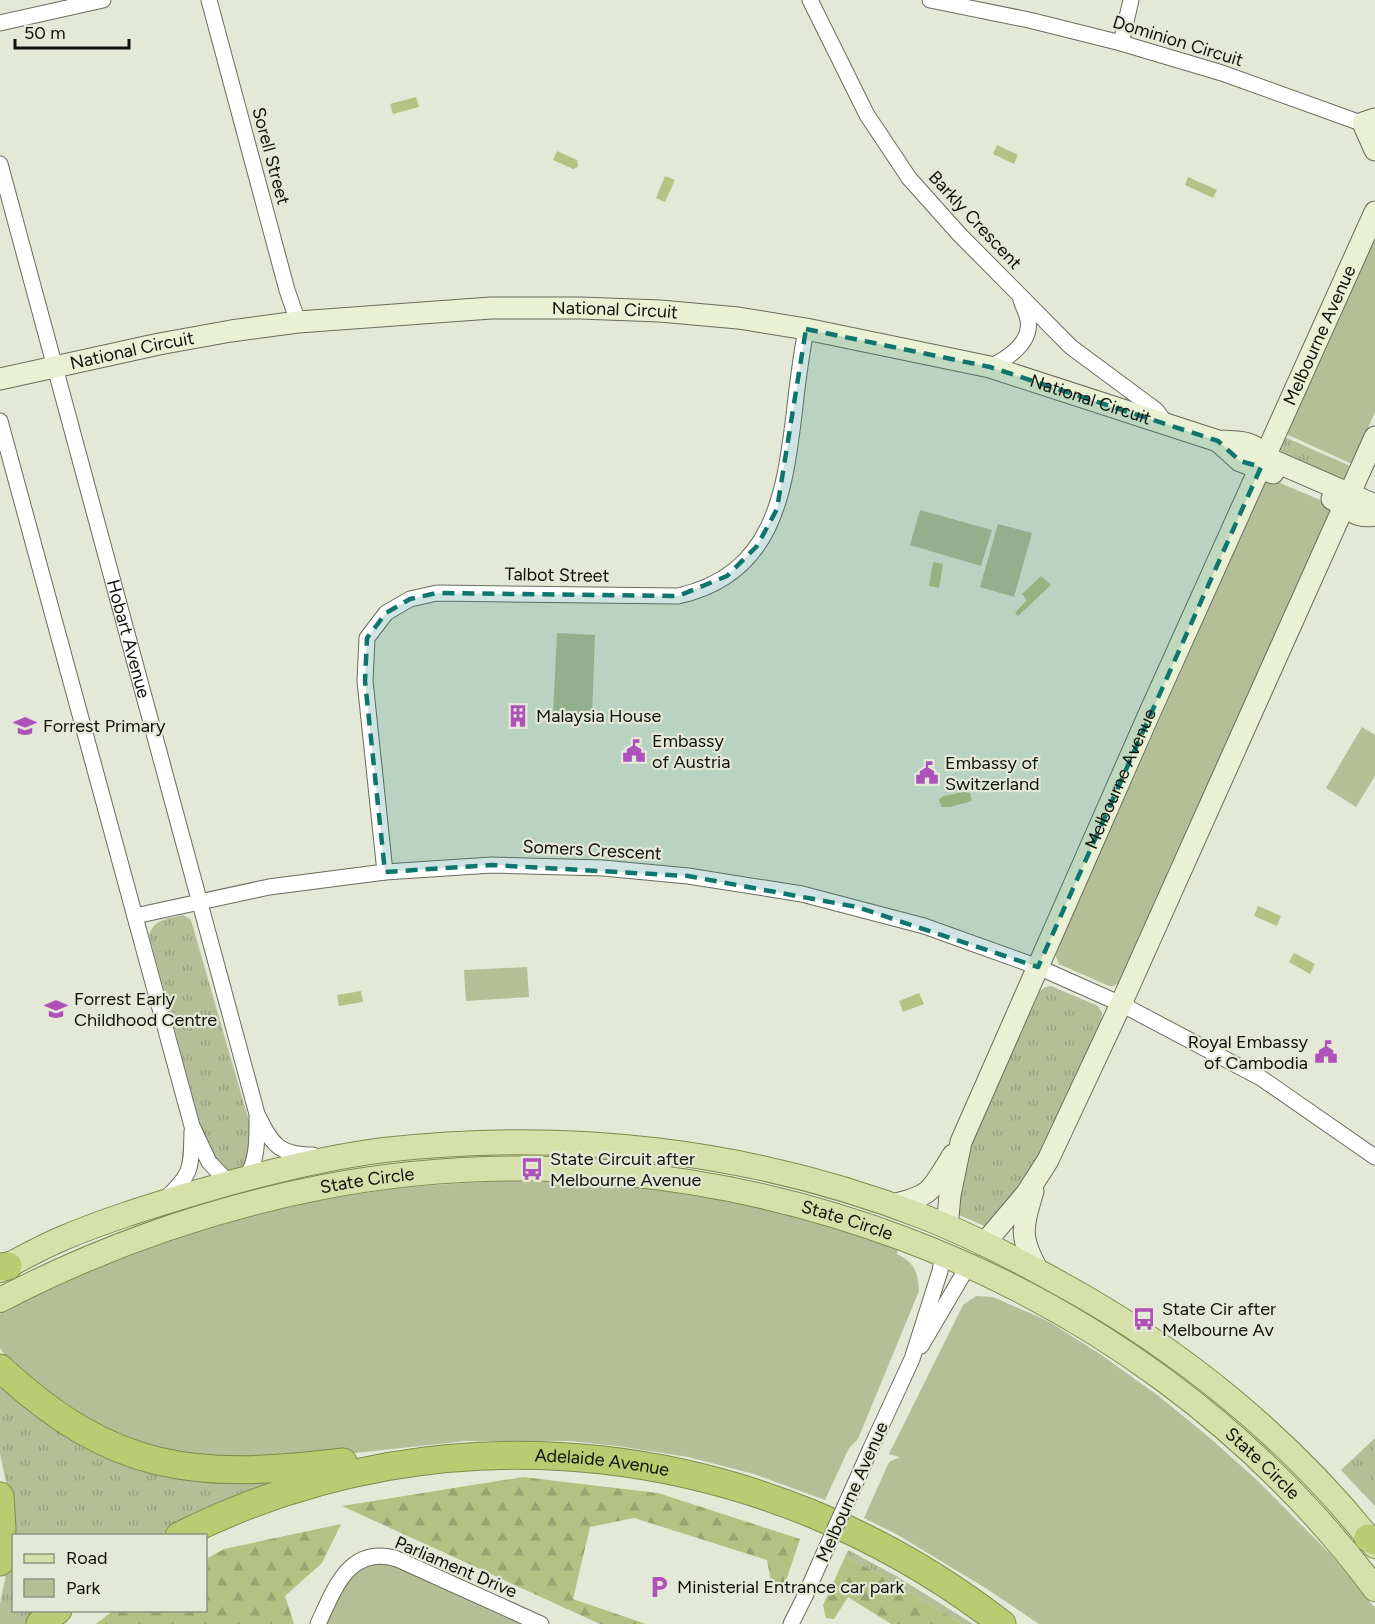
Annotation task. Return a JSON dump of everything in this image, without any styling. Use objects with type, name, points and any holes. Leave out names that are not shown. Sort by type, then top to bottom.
[{"type":"highway","points":[[0,1368],[38,1402],[89,1436],[128,1453],[186,1467],[228,1471],[262,1470],[454,1451],[496,1456]]},
{"type":"highway","name":"Adelaide Avenue","points":[[183,1534],[241,1508],[333,1478],[397,1465],[496,1456],[572,1457],[620,1461],[686,1473],[761,1493],[833,1521],[935,1575],[1002,1624]]},
{"type":"highway","points":[[0,1496],[2,1528],[0,1562]]},
{"type":"highway","points":[[40,1624],[57,1612]]},
{"type":"main road","points":[[1371,124],[1375,150]]},
{"type":"main road","name":"Melbourne Avenue","points":[[943,1254],[950,1195],[961,1142],[1089,849],[1375,212]]},
{"type":"main road","name":"National Circuit","points":[[0,380],[56,366],[220,333],[298,322],[491,308],[660,311],[738,318],[806,329],[990,367],[1165,422],[1218,441],[1240,461],[1263,462],[1347,498],[1375,505]]},
{"type":"main road","name":"Melbourne Avenue","points":[[968,1266],[1035,1182],[1048,1160],[1121,1004],[1375,437]]},
{"type":"main road","name":"National Circuit","points":[[1347,498],[1350,511],[1362,517],[1375,515]]},
{"type":"main road","name":"State Circle","points":[[3,1268],[61,1239],[161,1204],[358,1154],[451,1144],[520,1141],[589,1143],[658,1149],[726,1160],[794,1175],[892,1205],[947,1227],[1038,1271],[1128,1323],[1219,1389],[1271,1435],[1373,1542]]},
{"type":"main road","points":[[892,1205],[916,1199],[930,1191],[961,1142]]},
{"type":"main road","name":"State Circle","points":[[0,1300],[91,1255],[204,1217],[286,1195],[352,1182],[423,1174],[548,1169],[624,1173],[754,1194],[820,1210],[943,1254],[1005,1282],[1069,1317],[1125,1353],[1231,1434],[1280,1480],[1325,1528],[1375,1590]]},
{"type":"main road","points":[[1035,1182],[1024,1220],[1023,1238],[1038,1271]]},
{"type":"main road","points":[[237,1183],[263,1194],[286,1195]]},
{"type":"main road","name":"State Circle","points":[[204,1217],[237,1183]]},
{"type":"street","points":[[2,24],[68,4],[103,0]]},
{"type":"street","name":"Sorell Street","points":[[209,0],[287,290],[298,322]]},
{"type":"street","name":"Barkly Crescent","points":[[810,0],[867,115],[909,178],[1020,298],[1071,347],[1156,410],[1165,422]]},
{"type":"street","name":"Dominion Circuit","points":[[930,0],[1029,20],[1121,43],[1222,73],[1371,124]]},
{"type":"street","points":[[1121,43],[1131,0]]},
{"type":"street","name":"Hobart Avenue","points":[[0,164],[258,1114],[272,1141],[284,1151],[299,1155],[358,1154]]},
{"type":"street","points":[[990,367],[1012,355],[1023,342],[1029,322],[1020,298]]},
{"type":"street","name":"Talbot Street","points":[[385,872],[365,681],[367,638],[386,613],[410,599],[436,593],[678,596],[709,586],[727,576],[741,566],[757,546],[777,509],[787,471],[806,329]]},
{"type":"street","points":[[0,422],[192,1126],[209,1162],[237,1183]]},
{"type":"street","name":"Somers Crescent","points":[[135,916],[269,887],[385,872],[492,865],[603,868],[688,876],[802,894],[924,926],[1038,967],[1121,1004],[1261,1078],[1375,1157]]},
{"type":"street","name":"Hobart Avenue","points":[[237,1183],[250,1172],[255,1153],[258,1114]]},
{"type":"street","points":[[161,1204],[181,1184],[189,1172],[192,1160],[192,1126]]},
{"type":"street","name":"Melbourne Avenue","points":[[792,1624],[912,1359],[940,1271],[943,1254]]},
{"type":"street","name":"Melbourne Avenue","points":[[912,1359],[928,1336],[968,1266]]},
{"type":"street","name":"Parliament Drive","points":[[318,1624],[336,1584],[345,1571],[363,1560],[381,1556],[397,1560],[541,1624]]},
{"type":"highlighted area","points":[[806,329],[990,367],[1218,441],[1240,461],[1261,467],[1038,967],[857,907],[688,876],[492,865],[385,872],[365,681],[367,638],[386,613],[410,599],[437,593],[678,596],[727,576],[757,546],[777,509]]},
{"type":"green space","points":[[1375,236],[1375,412],[1352,464],[1286,434]]},
{"type":"green space","points":[[1284,438],[1348,465],[1351,468],[1347,478],[1344,480],[1284,458],[1280,449]]},
{"type":"green space","points":[[1273,480],[1325,502],[1329,507],[1329,513],[1119,982],[1114,986],[1109,986],[1059,964],[1055,954],[1265,483]]},
{"type":"green space","points":[[920,510],[992,530],[981,566],[910,545]]},
{"type":"green space","points":[[998,524],[1032,533],[1014,597],[980,587]]},
{"type":"green space","points":[[557,633],[595,635],[592,717],[553,715]]},
{"type":"green space","points":[[1362,727],[1375,735],[1375,776],[1356,807],[1326,788]]},
{"type":"green space","points":[[183,915],[191,920],[253,1135],[246,1166],[225,1172],[207,1149],[149,935],[158,923]]},
{"type":"green space","points":[[527,967],[529,997],[466,1001],[464,970]]},
{"type":"green space","points":[[1051,986],[1098,1006],[1102,1013],[1101,1020],[1033,1168],[987,1227],[959,1215],[957,1205],[967,1154],[1040,991]]},
{"type":"green space","points":[[506,1181],[567,1182],[645,1188],[720,1200],[792,1215],[898,1249],[897,1254],[914,1268],[919,1291],[858,1439],[849,1448],[825,1500],[754,1474],[688,1457],[569,1441],[466,1441],[310,1458],[214,1462],[116,1439],[15,1369],[0,1348],[0,1314],[12,1305],[74,1276],[177,1238],[244,1218],[345,1196],[411,1187]]},
{"type":"green space","points":[[976,1296],[993,1297],[1048,1321],[1100,1354],[1160,1397],[1210,1438],[1259,1482],[1332,1556],[1375,1608],[1375,1624],[1039,1624],[987,1589],[898,1535],[864,1518],[889,1462],[900,1457],[889,1454],[963,1305]]},
{"type":"green space","points":[[0,1381],[299,1474],[161,1534],[12,1534],[12,1612],[42,1612],[26,1624],[0,1624],[0,1604],[9,1559],[9,1496],[0,1454]]},
{"type":"green space","points":[[1375,1438],[1375,1506],[1341,1470]]},
{"type":"green space","points":[[523,1477],[658,1493],[800,1539],[781,1595],[772,1587],[767,1560],[634,1518],[590,1527],[573,1599],[646,1624],[600,1624],[342,1506]]},
{"type":"green space","points":[[341,1524],[322,1563],[285,1596],[294,1624],[96,1624],[112,1612],[207,1612],[207,1558],[224,1549]]},
{"type":"green space","points":[[848,1550],[898,1577],[973,1624],[962,1624],[878,1573],[845,1557]]},
{"type":"green space","points":[[381,1556],[529,1624],[318,1624],[336,1584]]},
{"type":"green space","points":[[845,1557],[878,1573],[962,1624],[891,1624],[848,1597],[834,1619],[826,1618],[823,1605]]},
{"type":"shaded area","points":[[416,97],[419,107],[393,114],[390,104]]},
{"type":"shaded area","points":[[997,145],[1018,155],[1014,164],[993,154]]},
{"type":"shaded area","points":[[557,151],[577,160],[578,167],[573,169],[553,160]]},
{"type":"shaded area","points":[[665,176],[675,180],[665,202],[656,198]]},
{"type":"shaded area","points":[[1188,177],[1217,190],[1213,198],[1185,185]]},
{"type":"shaded area","points":[[933,562],[943,564],[939,588],[929,586]]},
{"type":"shaded area","points":[[1041,576],[1051,585],[1018,616],[1015,613],[1027,600],[1022,594]]},
{"type":"shaded area","points":[[964,792],[970,793],[972,801],[941,807],[939,799]]},
{"type":"shaded area","points":[[1258,906],[1281,916],[1277,926],[1254,916]]},
{"type":"shaded area","points":[[1294,953],[1315,964],[1310,974],[1289,962]]},
{"type":"shaded area","points":[[361,991],[363,1002],[339,1006],[337,995]]},
{"type":"shaded area","points":[[919,993],[924,1004],[903,1012],[899,1001]]},
{"type":"place","name":"Malaysia House","points":[[518,716]]},
{"type":"place","name":"Forrest Primary","points":[[25,726]]},
{"type":"place","name":"Embassy of Austria","points":[[634,751]]},
{"type":"place","name":"Embassy of Switzerland","points":[[927,773]]},
{"type":"place","name":"Forrest Early Childhood Centre","points":[[56,1009]]},
{"type":"place","name":"Royal Embassy of Cambodia","points":[[1326,1052]]},
{"type":"place","name":"State Circuit after Melbourne Avenue","points":[[532,1169]]},
{"type":"place","name":"State Cir after Melbourne Av","points":[[1144,1319]]},
{"type":"place","name":"Ministerial Entrance car park","points":[[659,1587]]}]
